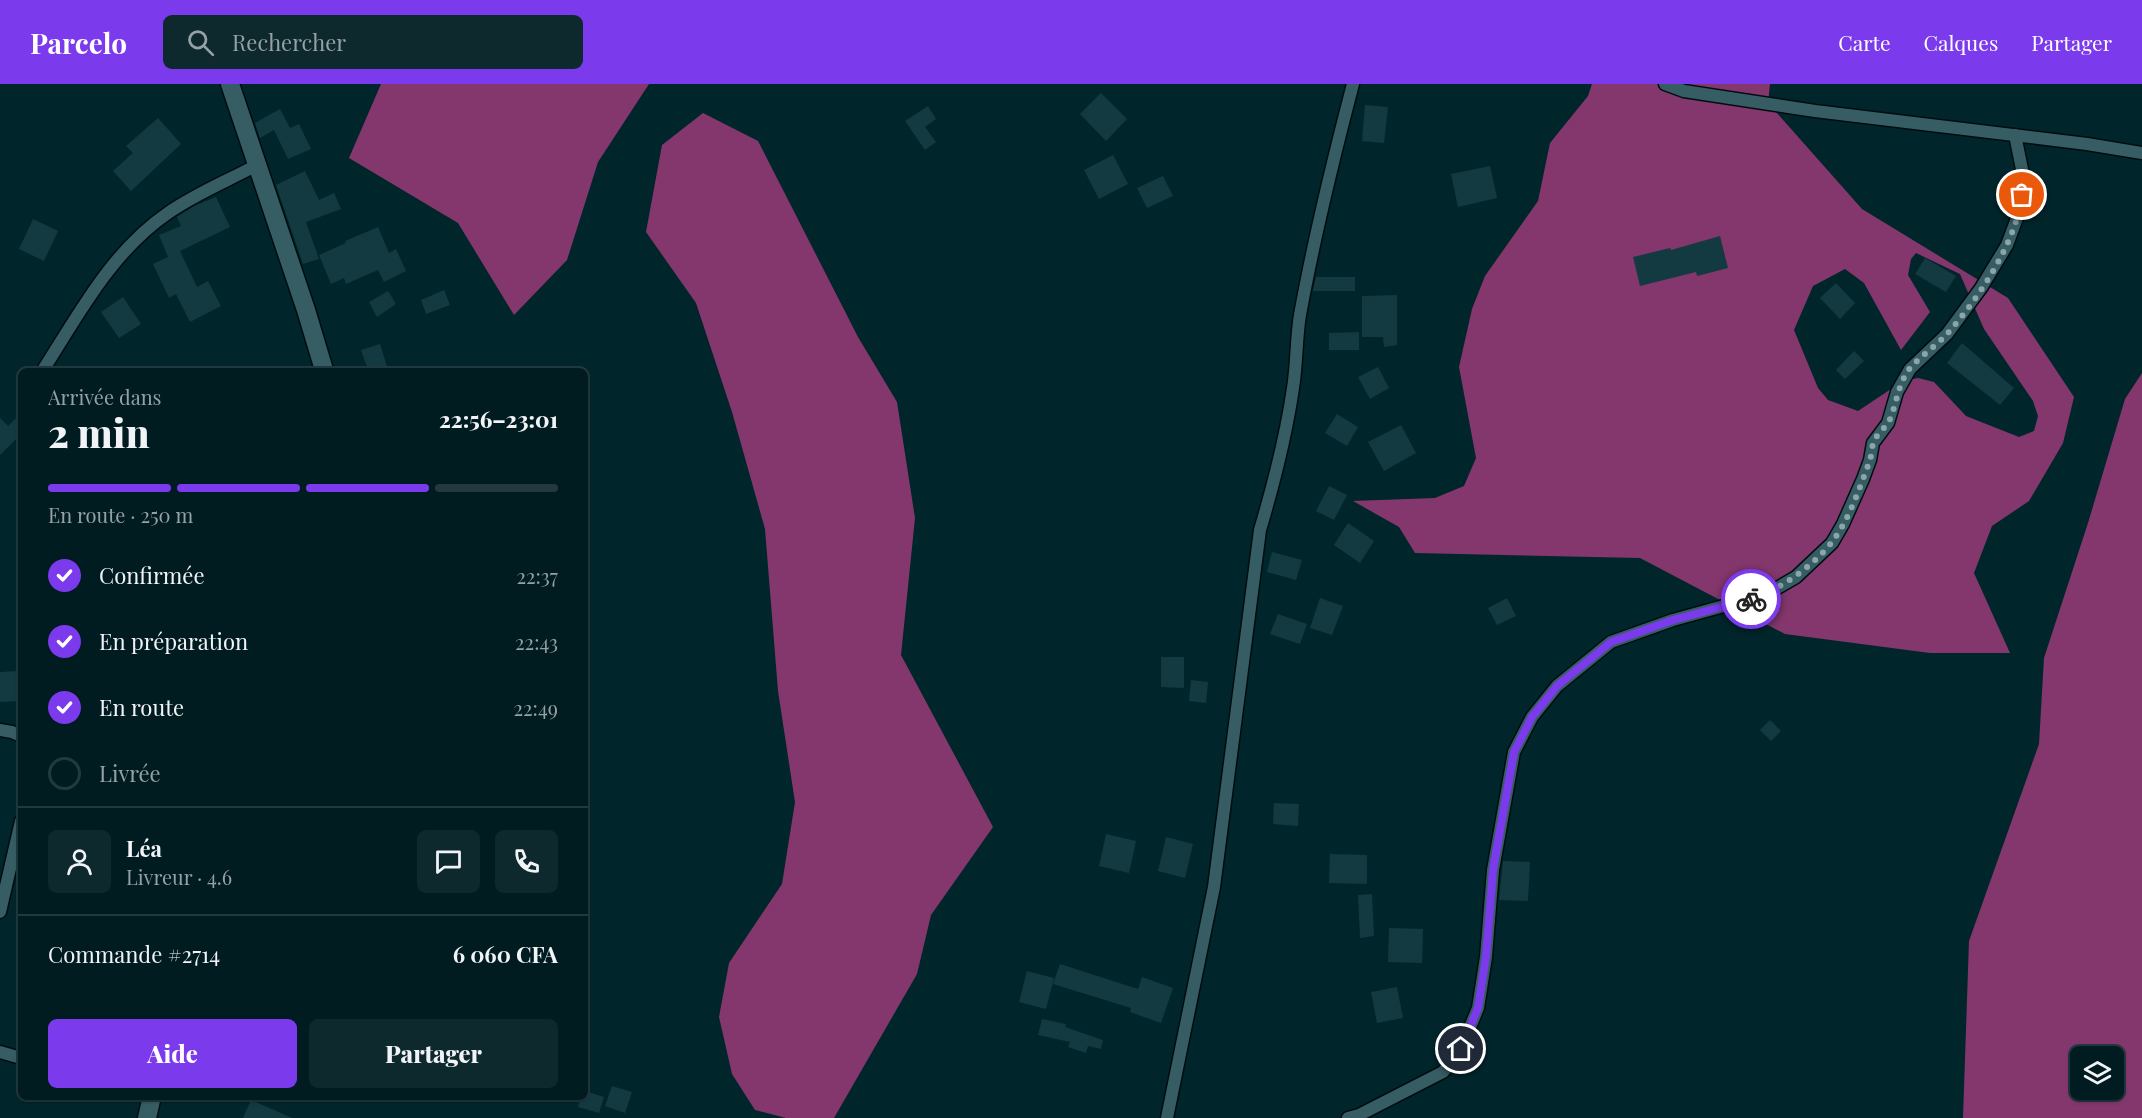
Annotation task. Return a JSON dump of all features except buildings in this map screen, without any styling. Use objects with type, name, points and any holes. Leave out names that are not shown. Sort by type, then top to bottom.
[{"type":"street","points":[[230,84],[250,139],[256,165],[323,368]]},
{"type":"street","points":[[1167,1118],[1214,887],[1260,530],[1276,479],[1285,439],[1294,385],[1299,318],[1353,84]]},
{"type":"street","points":[[1665,84],[1684,91],[1815,111],[2142,153]]},
{"type":"street","points":[[1348,1118],[1359,1115],[1443,1072],[1461,1049],[1478,1008],[1486,957],[1493,870],[1514,752],[1532,717],[1557,686],[1611,642],[1673,620],[1767,594],[1796,577],[1832,543],[1863,479],[1874,442],[1888,423],[1897,392],[1910,369],[1947,334],[1981,288],[2007,245],[2020,210],[2024,179],[2015,135]]},
{"type":"street","points":[[45,368],[101,279],[136,239],[168,213],[256,165]]},
{"type":"street","points":[[0,730],[18,735]]},
{"type":"street","points":[[0,912],[18,834]]},
{"type":"street","points":[[0,1052],[18,1057]]},
{"type":"shaded area","points":[[381,84],[649,84],[598,162],[567,260],[514,315],[458,223],[349,158]]},
{"type":"shaded area","points":[[1592,84],[1770,84],[1768,103],[1862,209],[2008,298],[2074,397],[2063,443],[2029,501],[1992,526],[1974,573],[2010,653],[1930,653],[1785,634],[1640,558],[1415,553],[1399,527],[1353,501],[1435,498],[1464,486],[1476,458],[1459,367],[1472,309],[1485,276],[1538,201],[1550,143],[1588,96]],"holes":[[[1916,253],[1960,274],[1984,329],[2033,401],[2038,416],[2034,431],[2019,437],[1966,416],[1934,382],[1918,378],[1903,381],[1858,411],[1828,400],[1818,388],[1794,330],[1813,286],[1845,269],[1864,283],[1901,350],[1930,312],[1908,275],[1911,259]]]},
{"type":"shaded area","points":[[703,113],[758,141],[858,337],[897,402],[915,518],[901,655],[993,827],[931,915],[917,974],[834,1118],[786,1118],[755,1110],[732,1074],[719,1017],[729,963],[782,884],[795,802],[778,691],[765,529],[732,412],[696,303],[646,232],[662,145]]},
{"type":"shaded area","points":[[2142,373],[2142,1118],[1963,1118],[1969,941],[2039,744],[2044,658],[2125,399]]},
{"type":"way so far","points":[[1751,599],[1767,594],[1796,577],[1832,543],[1863,479],[1874,442],[1892,416],[1897,392],[1903,381],[1910,369],[1947,334],[1981,288],[2007,245],[2020,210],[2022,195]]},
{"type":"route","points":[[1461,1049],[1478,1008],[1486,957],[1493,870],[1514,752],[1532,717],[1557,686],[1611,642],[1673,620],[1751,599]]}]
